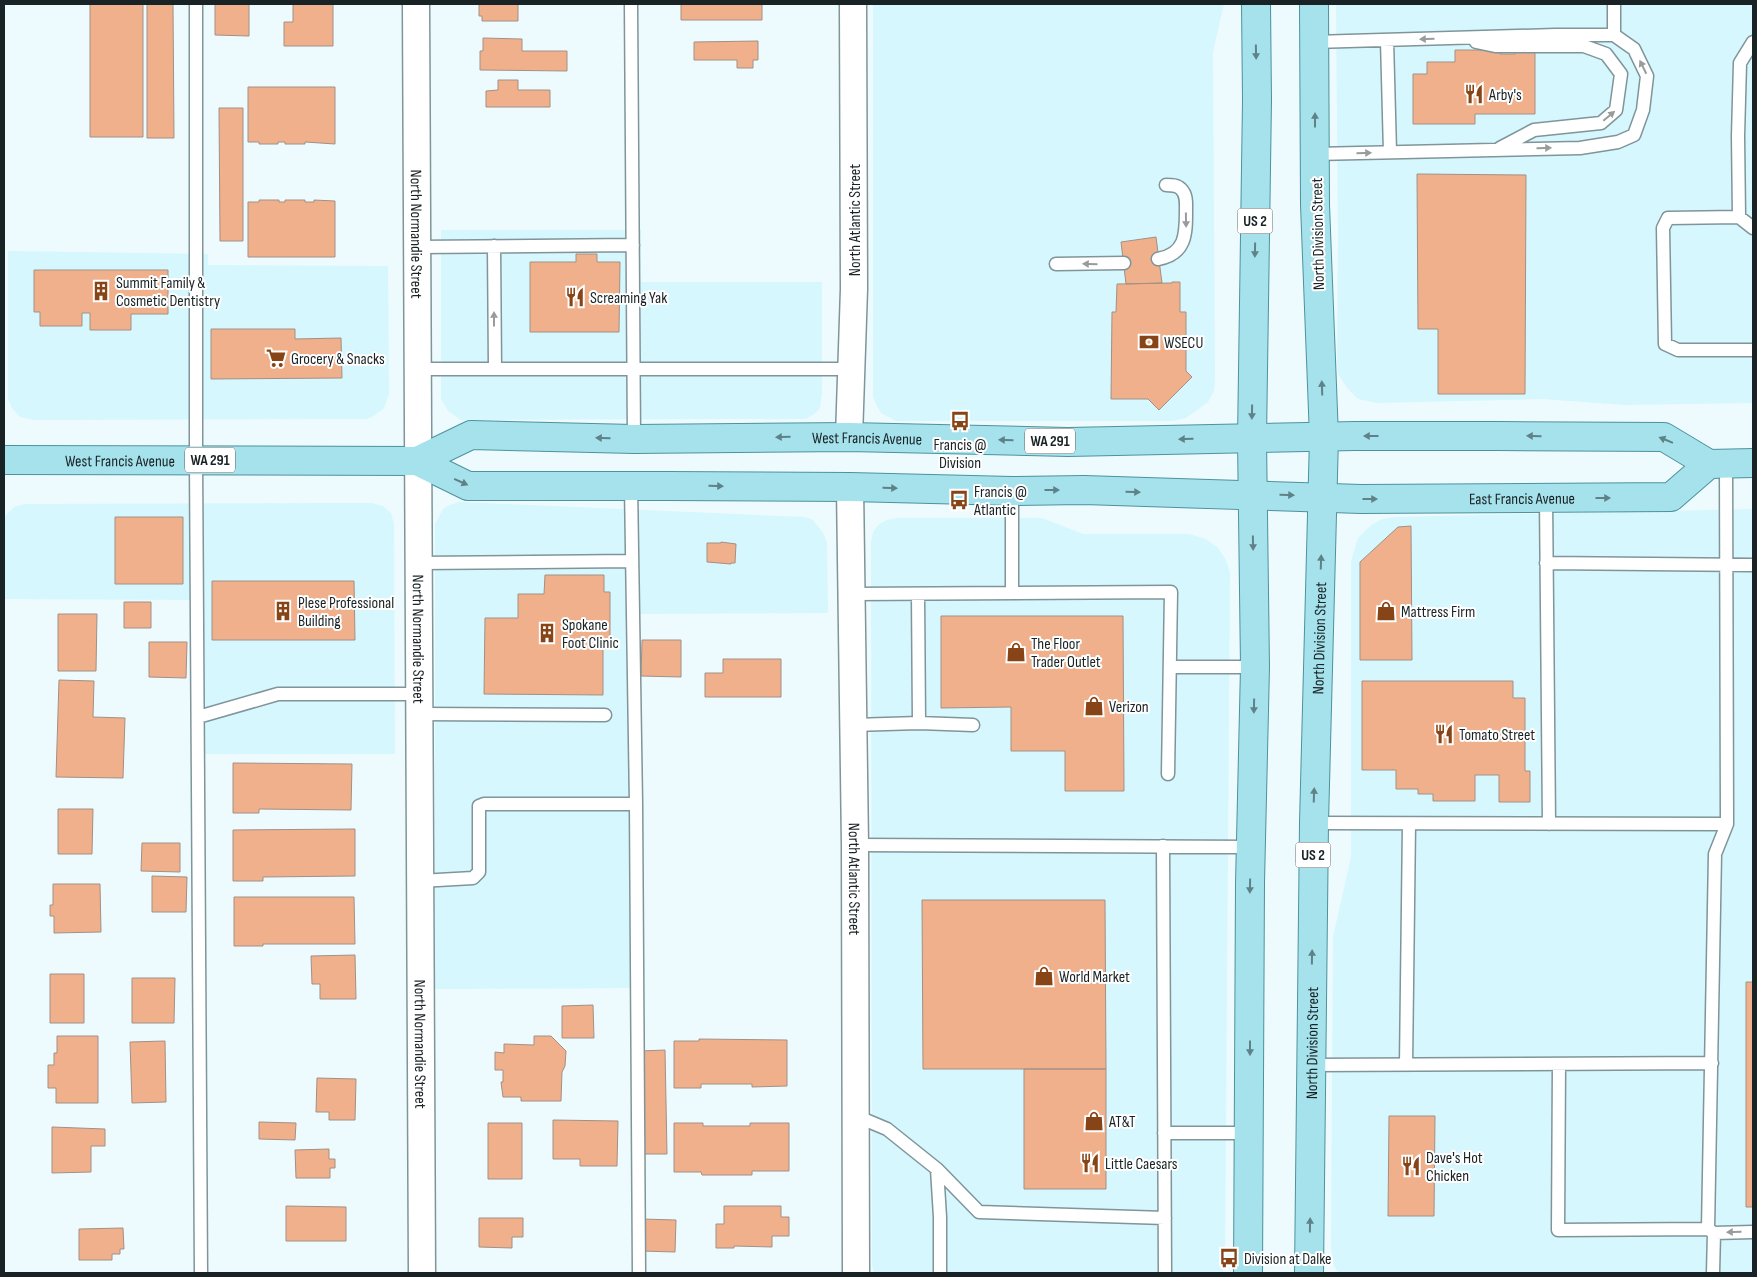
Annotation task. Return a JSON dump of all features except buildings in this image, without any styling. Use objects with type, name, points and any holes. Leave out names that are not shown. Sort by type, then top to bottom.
[{"type":"main road","name":"US 2","points":[[1248,1273],[1255,667],[1252,439],[1257,100],[1256,4]]},
{"type":"main road","name":"North Division Street","points":[[1309,1273],[1314,824],[1324,436],[1315,205],[1314,4]]},
{"type":"main road","name":"West Francis Avenue","points":[[4,460],[417,461],[472,435],[634,439],[849,436],[1068,442],[1324,436]]},
{"type":"main road","points":[[1324,436],[1664,437],[1717,464],[1753,463]]},
{"type":"main road","name":"West Francis Avenue","points":[[417,461],[468,486],[850,487],[1322,496]]},
{"type":"main road","name":"East Francis Avenue","points":[[1322,496],[1361,499],[1671,497],[1717,464]]},
{"type":"street","name":"North Normandie Street","points":[[416,4],[422,1273]]},
{"type":"street","name":"North Atlantic Street","points":[[849,436],[854,289],[853,4]]},
{"type":"street","name":"North Atlantic Street","points":[[850,487],[856,845],[856,1273]]},
{"type":"lane","points":[[196,4],[196,460],[201,1273]]},
{"type":"lane","points":[[631,4],[634,439]]},
{"type":"lane","points":[[1614,4],[1614,35]]},
{"type":"lane","points":[[1314,42],[1614,35],[1634,49],[1647,76],[1643,110],[1634,135],[1618,142],[1580,148],[1315,154]]},
{"type":"lane","points":[[1455,38],[1494,46],[1584,46],[1606,54],[1621,74],[1616,110],[1601,123],[1534,130],[1498,149]]},
{"type":"lane","points":[[1387,40],[1390,152]]},
{"type":"lane","points":[[1739,217],[1738,136],[1740,63],[1753,42]]},
{"type":"lane","points":[[1158,259],[1173,255],[1183,242],[1186,232],[1186,197],[1180,188],[1174,185],[1166,185]]},
{"type":"lane","points":[[1753,228],[1739,217],[1668,218],[1663,228],[1665,344],[1678,350],[1753,350]]},
{"type":"lane","points":[[417,247],[632,245]]},
{"type":"lane","points":[[494,246],[495,368]]},
{"type":"lane","points":[[1056,264],[1110,264],[1124,262]]},
{"type":"lane","points":[[417,369],[850,369]]},
{"type":"lane","points":[[1713,1273],[1711,1231],[1715,854],[1727,824],[1726,565],[1717,464]]},
{"type":"lane","points":[[631,486],[636,804],[639,1273]]},
{"type":"lane","points":[[1012,491],[1012,593]]},
{"type":"lane","points":[[1546,498],[1549,824]]},
{"type":"lane","points":[[418,562],[631,561]]},
{"type":"lane","points":[[1546,564],[1753,565]]},
{"type":"lane","points":[[851,594],[1170,592],[1168,774]]},
{"type":"lane","points":[[918,594],[919,723]]},
{"type":"lane","points":[[1170,667],[1255,667]]},
{"type":"lane","points":[[198,718],[278,694],[605,715]]},
{"type":"lane","points":[[853,725],[919,723],[973,725]]},
{"type":"lane","points":[[420,880],[473,878],[478,872],[479,806],[484,804],[636,804]]},
{"type":"lane","points":[[1314,824],[1727,824]]},
{"type":"lane","points":[[1406,1064],[1409,824]]},
{"type":"lane","points":[[856,845],[1252,847]]},
{"type":"lane","points":[[1164,846],[1165,1273]]},
{"type":"lane","points":[[1311,1064],[1712,1063]]},
{"type":"lane","points":[[1559,1064],[1558,1230],[1753,1232]]},
{"type":"lane","points":[[856,1116],[887,1129],[937,1169],[979,1212],[1165,1218]]},
{"type":"lane","points":[[1164,1133],[1249,1134]]},
{"type":"lane","points":[[937,1169],[940,1217],[940,1273]]},
{"type":"shaded area","points":[[873,4],[1224,4],[1213,52],[1215,378],[1214,391],[1208,402],[1186,418],[1173,421],[896,421],[881,413],[873,396]]},
{"type":"shaded area","points":[[1336,4],[1753,4],[1753,403],[1625,405],[1542,399],[1377,403],[1358,399],[1347,388],[1338,374],[1337,358]]},
{"type":"shaded area","points":[[441,230],[641,230],[641,282],[822,282],[822,393],[820,407],[817,412],[806,419],[461,420],[448,411],[441,399]]},
{"type":"shaded area","points":[[8,251],[208,254],[208,265],[388,266],[389,394],[384,408],[367,419],[35,420],[20,417],[12,408],[8,399]]},
{"type":"shaded area","points":[[459,502],[805,517],[813,520],[824,534],[827,544],[828,613],[640,614],[641,988],[435,989],[435,524],[443,509]]},
{"type":"shaded area","points":[[372,503],[383,506],[391,513],[394,524],[395,754],[200,754],[200,600],[4,599],[4,522],[6,515],[14,507],[25,504]]},
{"type":"shaded area","points":[[1753,509],[1753,1273],[1338,1273],[1334,1266],[1331,1248],[1333,937],[1351,857],[1351,561],[1358,538],[1371,525],[1382,519],[1396,517]]},
{"type":"shaded area","points":[[898,518],[1042,518],[1083,534],[1189,534],[1206,539],[1218,548],[1226,560],[1230,573],[1225,1265],[1222,1273],[874,1273],[872,1264],[871,542],[873,532],[879,524]]},
{"type":"place","name":"Arby's","points":[[1474,94]]},
{"type":"place","name":"Summit Family & Cosmetic Dentistry","points":[[101,291]]},
{"type":"place","name":"Screaming Yak","points":[[575,297]]},
{"type":"place","name":"WSECU","points":[[1149,342]]},
{"type":"place","name":"Grocery & Snacks","points":[[276,358]]},
{"type":"place","name":"Francis @ Division","points":[[960,421]]},
{"type":"place","name":"Francis @ Atlantic","points":[[959,500]]},
{"type":"place","name":"Plese Professional Building","points":[[283,611]]},
{"type":"place","name":"Mattress Firm","points":[[1386,611]]},
{"type":"place","name":"Spokane Foot Clinic","points":[[547,633]]},
{"type":"place","name":"The Floor Trader Outlet","points":[[1016,652]]},
{"type":"place","name":"Verizon","points":[[1094,706]]},
{"type":"place","name":"Tomato Street","points":[[1444,734]]},
{"type":"place","name":"World Market","points":[[1044,976]]},
{"type":"place","name":"AT&T","points":[[1094,1121]]},
{"type":"place","name":"Little Caesars","points":[[1090,1163]]},
{"type":"place","name":"Dave's Hot Chicken","points":[[1411,1166]]},
{"type":"place","name":"Division at Dalke","points":[[1229,1258]]}]
